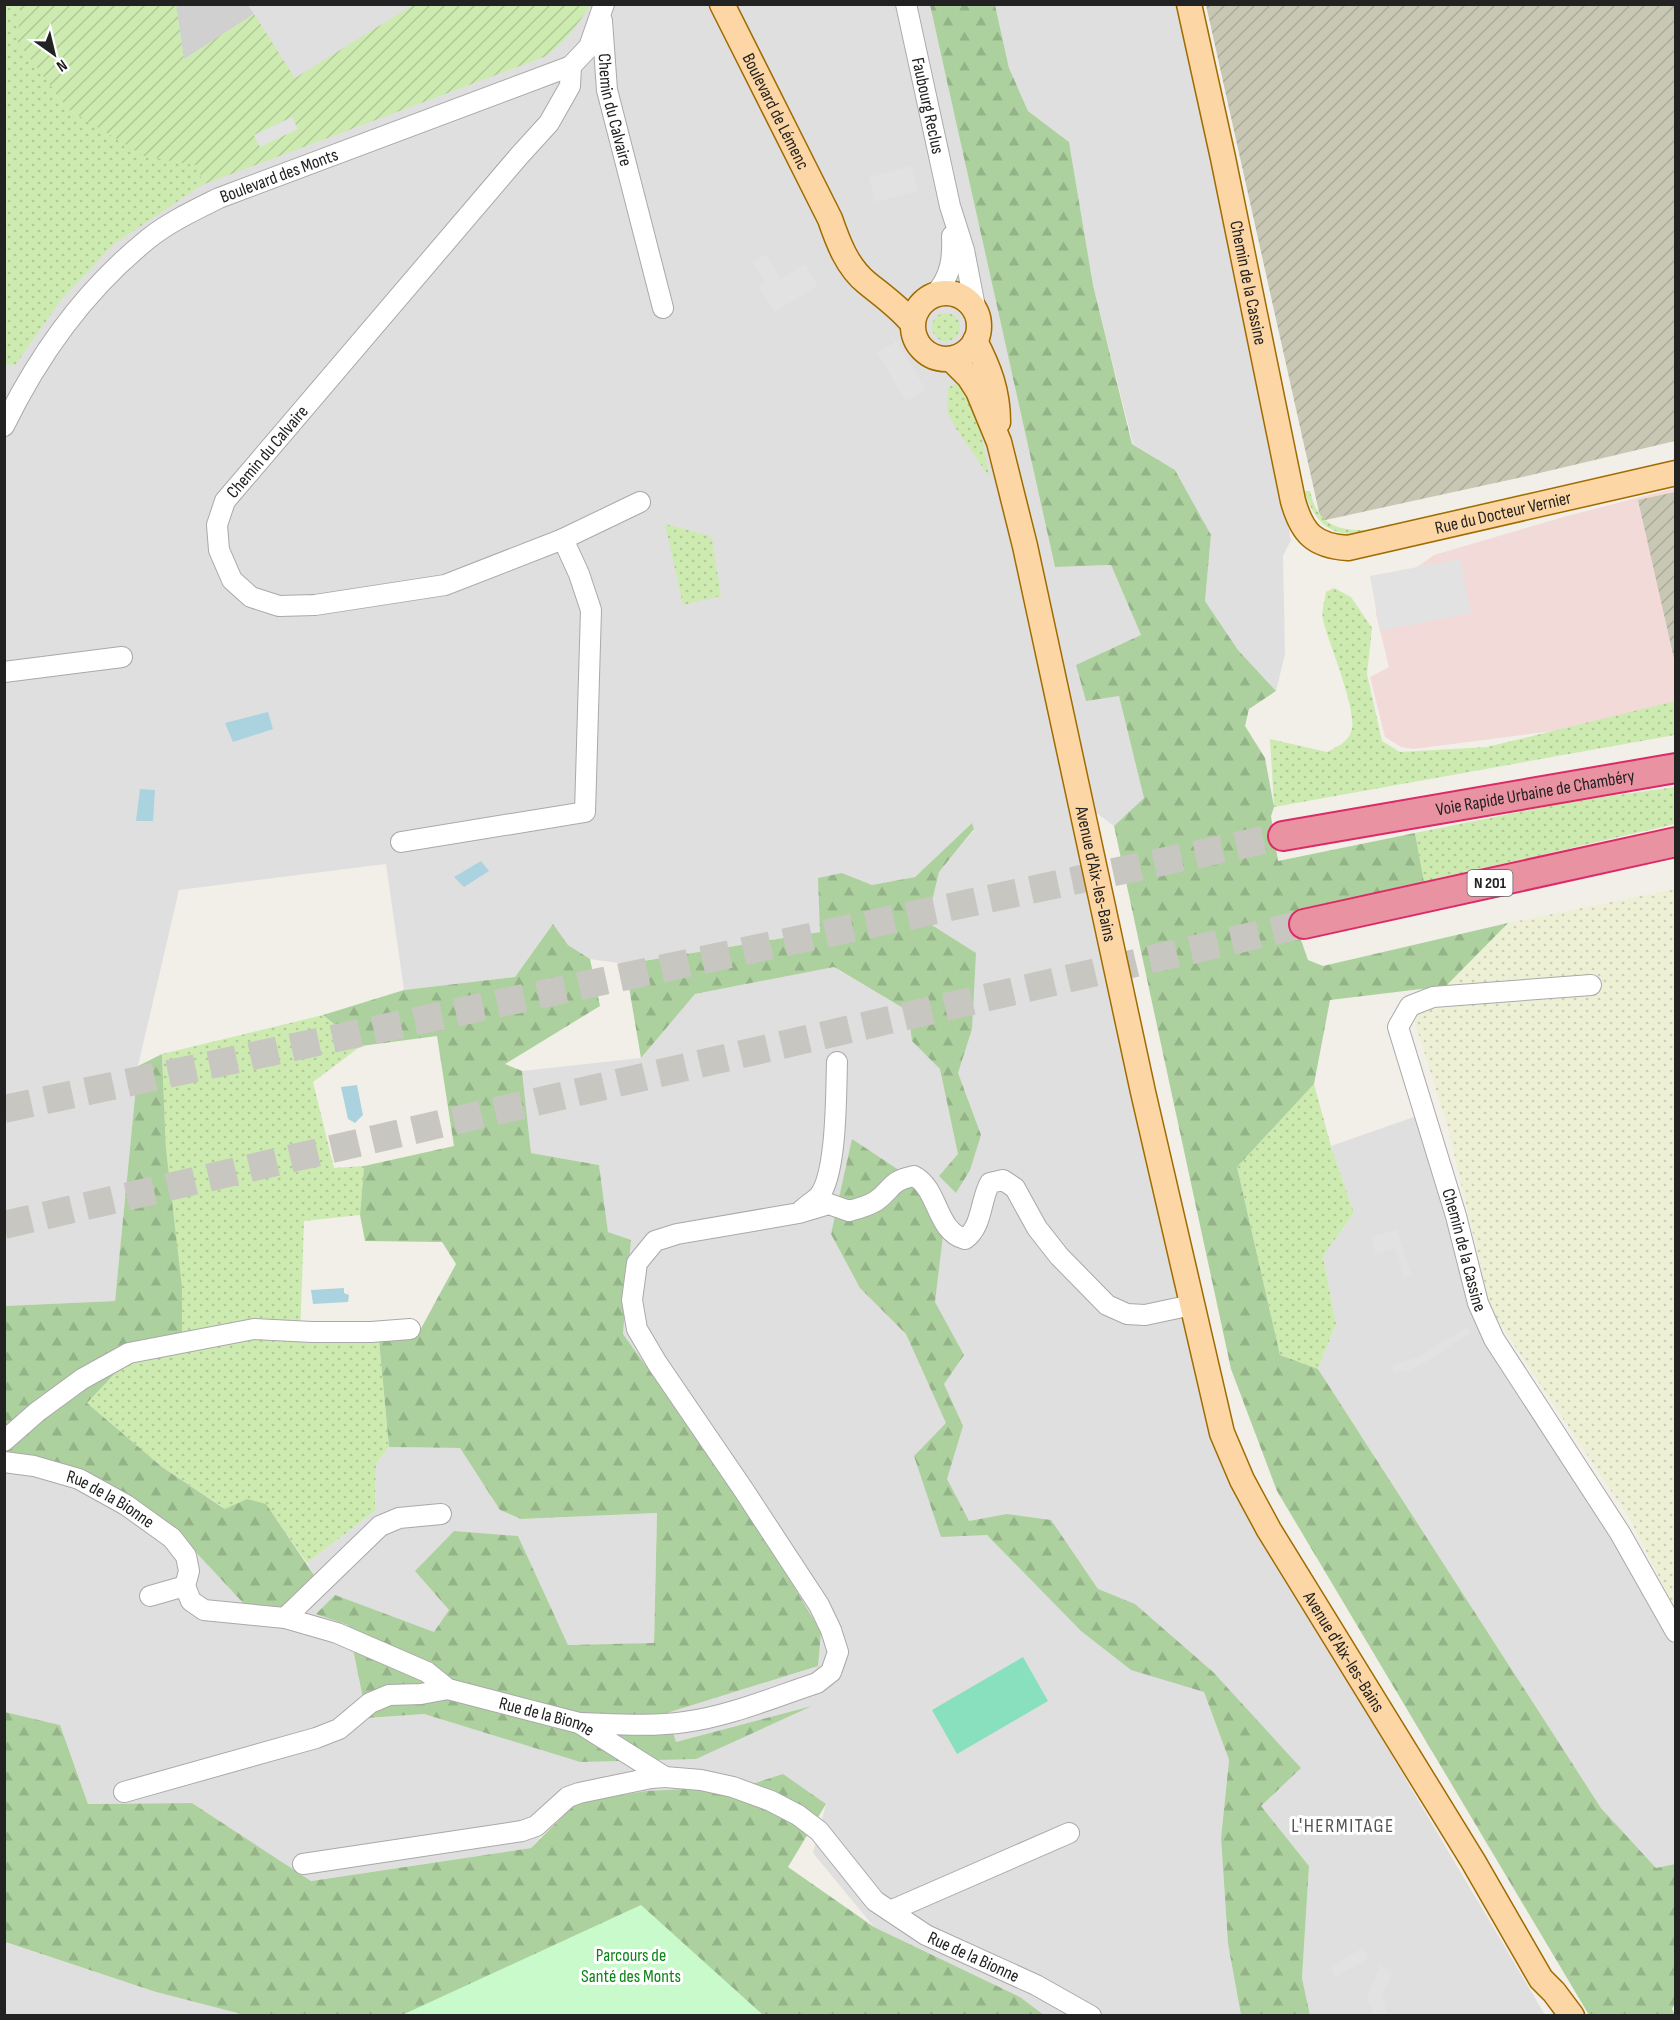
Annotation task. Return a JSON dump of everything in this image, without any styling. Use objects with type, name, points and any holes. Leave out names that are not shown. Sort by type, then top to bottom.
[{"type":"highway","name":"Voie Rapide Urbaine de Chambéry","points":[[1283,836],[1676,767]]},
{"type":"highway","name":"N 201","points":[[1304,924],[1676,842]]},
{"type":"main road","name":"Boulevard de Lémenc","points":[[722,4],[830,219],[839,245],[854,270],[902,311],[912,323]]},
{"type":"main road","name":"Chemin de la Cassine","points":[[1189,4],[1293,501],[1297,516],[1305,529],[1319,542],[1330,547]]},
{"type":"main road","name":"Boulevard de Lémenc","points":[[830,219],[862,262],[878,278],[893,286],[931,296]]},
{"type":"main road","points":[[948,292],[960,295],[970,302],[976,312],[980,327],[975,342],[960,356],[951,359],[927,354],[913,335],[912,323],[919,304],[931,296],[948,292]]},
{"type":"main road","name":"Avenue d'Aix-les-Bains","points":[[975,342],[988,365],[994,384],[998,405],[999,442]]},
{"type":"main road","name":"Avenue d'Aix-les-Bains","points":[[951,359],[969,377],[978,391],[999,442],[1025,546],[1143,1092],[1222,1433],[1242,1480],[1269,1530],[1473,1861],[1541,1978],[1572,2016]]},
{"type":"main road","name":"Rue du Docteur Vernier","points":[[1330,547],[1348,548],[1372,544],[1676,473]]},
{"type":"main road","name":"Avenue d'Aix-les-Bains","points":[[1541,1978],[1544,1998],[1552,2016]]},
{"type":"street","name":"Faubourg Reclus","points":[[906,4],[950,206],[964,250],[976,312]]},
{"type":"street","name":"Boulevard des Monts","points":[[4,426],[22,389],[62,328],[104,278],[149,238],[194,210],[219,198],[571,66],[589,47],[603,9]]},
{"type":"street","name":"Chemin du Calvaire","points":[[603,9],[607,90],[663,308]]},
{"type":"street","name":"Chemin du Calvaire","points":[[571,66],[570,86],[549,123],[225,501],[218,525],[219,550],[232,580],[251,597],[279,606],[315,605],[445,585],[563,539],[640,502]]},
{"type":"street","name":"Faubourg Reclus","points":[[931,296],[944,284],[953,254],[950,206]]},
{"type":"street","points":[[401,842],[585,812],[591,610],[579,574],[563,539]]},
{"type":"street","points":[[4,672],[122,657]]},
{"type":"street","name":"Chemin de la Cassine","points":[[1591,985],[1433,997],[1410,1006],[1398,1027],[1456,1216],[1478,1304],[1494,1339],[1620,1533],[1676,1632]]},
{"type":"street","points":[[799,1212],[819,1195],[826,1179],[831,1155],[837,1062]]},
{"type":"street","points":[[579,1723],[660,1725],[715,1716],[817,1683],[831,1671],[838,1652],[819,1605],[657,1363],[637,1329],[632,1300],[637,1263],[655,1240],[829,1204],[849,1211],[876,1201],[890,1186],[902,1178],[914,1176],[927,1185],[951,1230],[958,1237],[965,1239],[972,1234],[977,1223],[990,1183],[1003,1180],[1015,1188],[1036,1228],[1059,1256],[1107,1305],[1127,1314],[1145,1315],[1192,1305]]},
{"type":"street","points":[[4,1441],[37,1412],[82,1379],[129,1353],[254,1329],[371,1332],[410,1329]]},
{"type":"street","name":"Rue de la Bionne","points":[[4,1462],[34,1466],[79,1479],[126,1505],[172,1538],[186,1556],[189,1571],[185,1586],[191,1601],[204,1610],[285,1618],[337,1633],[427,1672],[448,1689],[579,1723],[665,1777],[733,1786],[771,1801],[798,1815],[819,1831],[875,1901],[926,1935],[1036,1985],[1091,2016]]},
{"type":"street","points":[[285,1618],[380,1526],[399,1518],[441,1514]]},
{"type":"street","points":[[150,1596],[185,1586]]},
{"type":"street","points":[[124,1792],[339,1730],[370,1703],[389,1695],[421,1694],[448,1689]]},
{"type":"street","points":[[303,1864],[522,1832],[536,1826],[568,1797],[651,1778],[665,1777]]},
{"type":"street","points":[[890,1911],[1069,1833]]},
{"type":"shaded area","points":[[5,5],[930,5],[1055,567],[1111,565],[1141,635],[1119,696],[1145,799],[1114,826],[1072,795],[1249,1514],[1545,2015],[1310,2015],[1302,1978],[1309,1866],[1261,1806],[1204,1692],[1229,1760],[1221,1838],[1228,1944],[1241,2015],[1044,2015],[1020,1997],[874,1927],[813,1853],[826,1804],[746,1786],[574,1798],[531,1848],[310,1881],[192,1803],[88,1804],[60,1725],[5,1712],[4,1456],[314,1575],[307,1563],[375,1511],[376,1464],[389,1447],[460,1448],[500,1510],[521,1519],[657,1513],[654,1644],[568,1645],[518,1536],[415,1571],[449,1610],[434,1633],[348,1625],[367,1718],[424,1714],[580,1762],[675,1742],[667,1713],[818,1666],[740,1496],[623,1334],[631,1241],[608,1232],[599,1165],[531,1153],[522,1071],[641,1058],[695,994],[833,967],[908,1011],[912,1041],[926,923],[939,872],[974,830],[972,823],[915,877],[872,885],[842,873],[820,932],[625,964],[590,959],[568,945],[553,925],[515,977],[404,990],[386,864],[179,890],[138,1066],[115,1301],[5,1306]]},
{"type":"shaded area","points":[[176,5],[248,5],[254,14],[184,60]]},
{"type":"shaded area","points":[[995,5],[1182,5],[1291,540],[1283,556],[1285,654],[1276,691],[1238,650],[1205,601],[1211,535],[1175,470],[1133,444],[1093,285],[1069,142],[1028,111],[1009,68]]},
{"type":"shaded area","points":[[1206,5],[1675,5],[1675,441],[1321,521]]},
{"type":"shaded area","points":[[292,117],[298,129],[260,147],[254,135]]},
{"type":"shaded area","points":[[912,166],[918,191],[875,202],[869,177]]},
{"type":"shaded area","points":[[766,254],[781,279],[805,264],[818,285],[775,312],[759,287],[765,283],[753,262]]},
{"type":"shaded area","points":[[890,331],[926,390],[906,401],[877,353],[894,343]]},
{"type":"shaded area","points":[[1675,488],[1675,715],[1414,749],[1401,747],[1385,737],[1370,677],[1389,667],[1376,614],[1378,594],[1434,555],[1567,516]]},
{"type":"shaded area","points":[[1676,492],[1675,663],[1638,500]]},
{"type":"shaded area","points":[[1460,559],[1471,613],[1380,631],[1370,576]]},
{"type":"shaded area","points":[[1675,889],[1675,1609],[1631,1521],[1491,1310],[1448,1129],[1414,1019],[1508,923]]},
{"type":"shaded area","points":[[1431,1111],[1482,1308],[1675,1620],[1675,1864],[1656,1868],[1601,1808],[1318,1369],[1336,1324],[1323,1256],[1354,1213],[1331,1146]]},
{"type":"shaded area","points":[[1397,1229],[1411,1274],[1404,1277],[1395,1248],[1376,1254],[1371,1238]]},
{"type":"shaded area","points":[[1467,1327],[1471,1332],[1426,1362],[1408,1371],[1393,1372],[1393,1365],[1418,1357]]},
{"type":"shaded area","points":[[4,1942],[156,1992],[245,2015],[5,2015]]},
{"type":"shaded area","points":[[1363,1948],[1369,1958],[1336,1977],[1330,1967]]},
{"type":"shaded area","points":[[1380,1965],[1392,1974],[1382,1995],[1388,2015],[1373,2015],[1367,1998]]},
{"type":"green space","points":[[4,5],[176,5],[202,185],[114,244],[61,300],[15,365],[4,364]]},
{"type":"green space","points":[[21,5],[176,5],[184,59],[254,14],[295,78],[413,5],[591,5],[565,39],[544,57],[202,185],[199,166],[144,156],[68,109],[17,41]]},
{"type":"green space","points":[[930,5],[995,5],[1009,68],[1028,111],[1069,142],[1093,285],[1132,444],[1175,470],[1211,535],[1205,601],[1238,650],[1276,691],[1249,709],[1245,726],[1265,758],[1274,807],[1271,816],[1278,861],[1415,833],[1424,882],[1292,914],[1308,960],[1323,966],[1508,923],[1446,986],[1330,1000],[1314,1084],[1237,1167],[1280,1355],[1318,1369],[1601,1808],[1656,1868],[1675,1864],[1676,2001],[1672,2009],[1675,2015],[1589,2015],[1277,1491],[1231,1369],[1114,826],[1144,798],[1119,696],[1086,701],[1076,665],[1141,635],[1111,565],[1055,567]]},
{"type":"green space","points":[[946,313],[956,317],[960,327],[956,337],[946,341],[936,337],[932,327],[936,317]]},
{"type":"green space","points":[[954,384],[961,386],[973,406],[990,478],[955,427],[947,411],[948,388]]},
{"type":"green space","points":[[1304,491],[1310,491],[1317,511],[1329,523],[1355,530],[1366,530],[1532,492],[1533,495],[1364,535],[1341,533],[1325,525],[1313,512]]},
{"type":"green space","points":[[665,524],[707,535],[712,539],[721,596],[683,605]]},
{"type":"green space","points":[[1334,588],[1351,597],[1372,628],[1367,674],[1382,741],[1400,752],[1487,747],[1675,701],[1675,735],[1274,807],[1270,739],[1327,752],[1344,742],[1351,732],[1351,710],[1323,617],[1326,592]]},
{"type":"green space","points":[[1675,787],[1675,824],[1424,882],[1415,833],[1568,802]]},
{"type":"green space","points":[[972,823],[974,829],[939,872],[927,922],[976,953],[972,1029],[958,1073],[981,1135],[970,1170],[956,1193],[939,1176],[958,1154],[940,1069],[912,1041],[908,1011],[834,967],[695,994],[641,1058],[625,964],[820,932],[818,878],[842,873],[872,885],[915,877]]},
{"type":"green space","points":[[553,924],[568,945],[590,959],[600,1006],[505,1064],[522,1071],[531,1153],[599,1165],[608,1232],[631,1240],[623,1334],[740,1496],[821,1632],[818,1666],[667,1713],[676,1742],[812,1706],[696,1759],[580,1762],[424,1714],[367,1718],[348,1625],[316,1614],[335,1595],[434,1632],[449,1610],[415,1571],[454,1531],[518,1536],[568,1645],[654,1643],[657,1513],[521,1519],[500,1510],[460,1448],[389,1447],[379,1340],[418,1334],[456,1264],[442,1242],[365,1241],[360,1215],[364,1166],[454,1146],[437,1036],[361,1046],[323,1015],[404,990],[515,977]]},
{"type":"green space","points":[[323,1015],[361,1046],[313,1082],[334,1168],[364,1166],[360,1215],[304,1221],[300,1339],[379,1340],[389,1447],[376,1464],[375,1511],[307,1563],[266,1505],[247,1499],[226,1509],[162,1467],[87,1403],[120,1368],[166,1150],[162,1054]]},
{"type":"green space","points":[[162,1054],[166,1150],[182,1287],[182,1334],[120,1368],[87,1403],[162,1467],[225,1509],[247,1499],[266,1504],[314,1575],[282,1607],[245,1605],[181,1536],[94,1479],[5,1456],[4,1306],[115,1301],[138,1066]]},
{"type":"green space","points":[[1314,1084],[1331,1146],[1354,1213],[1323,1256],[1336,1324],[1318,1369],[1280,1355],[1237,1167]]},
{"type":"green space","points":[[852,1139],[947,1202],[935,1302],[964,1355],[944,1384],[963,1426],[947,1479],[969,1521],[1007,1514],[1051,1520],[1098,1589],[1135,1604],[1213,1672],[1301,1768],[1261,1806],[1309,1866],[1302,1978],[1310,2015],[1241,2015],[1228,1944],[1221,1838],[1229,1760],[1204,1692],[1131,1670],[1081,1631],[987,1535],[941,1537],[914,1456],[946,1423],[906,1334],[860,1288],[831,1234]]},
{"type":"green space","points":[[1023,1657],[1048,1701],[957,1754],[932,1710]]},
{"type":"green space","points":[[5,1712],[60,1725],[88,1804],[192,1803],[311,1881],[531,1848],[576,1803],[646,1791],[746,1786],[783,1774],[826,1804],[788,1867],[874,1927],[1020,1997],[1044,2015],[245,2015],[156,1992],[5,1942]]},
{"type":"green space","name":"Parcours de Santé des Monts","points":[[641,1905],[763,2015],[402,2015]]},
{"type":"water","points":[[268,712],[273,729],[233,742],[225,723]]},
{"type":"water","points":[[140,789],[155,790],[153,821],[136,821]]},
{"type":"water","points":[[481,861],[489,871],[464,887],[454,877]]},
{"type":"water","points":[[357,1085],[363,1115],[355,1123],[348,1119],[341,1087]]},
{"type":"water","points":[[344,1288],[344,1293],[349,1295],[348,1302],[313,1304],[311,1290]]},
{"type":"tunnel","points":[[4,1109],[1283,836]]},
{"type":"tunnel","points":[[4,1225],[1304,924]]},
{"type":"district","name":"L'HERMITAGE","points":[[1343,1826]]}]
